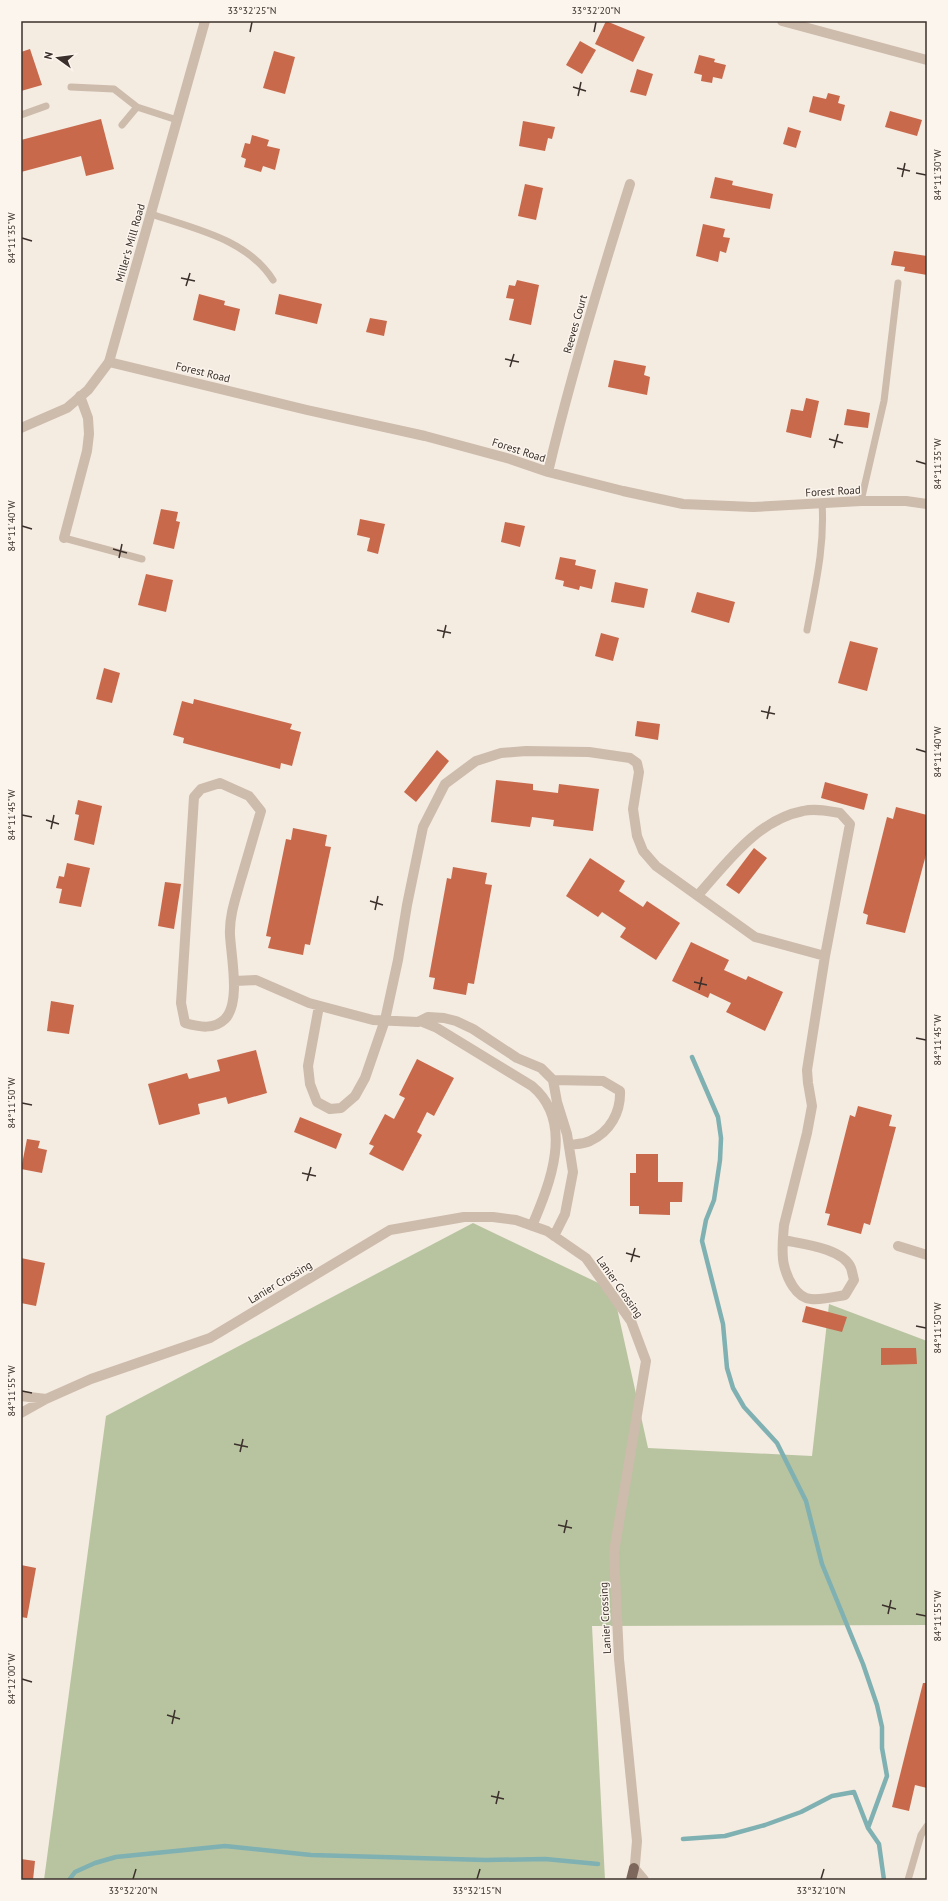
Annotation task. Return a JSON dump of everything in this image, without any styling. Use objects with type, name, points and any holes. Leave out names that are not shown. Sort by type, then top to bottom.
[{"type":"main road","points":[[633,1880],[634,1868]]},
{"type":"street","name":"Miller's Mill Road","points":[[21,428],[67,408],[88,390],[109,362],[205,21]]},
{"type":"street","points":[[782,21],[927,60]]},
{"type":"street","name":"Reeves Court","points":[[548,472],[565,402],[594,298],[630,184]]},
{"type":"street","name":"Forest Road","points":[[109,362],[307,410],[425,436],[510,459],[548,472],[683,504],[753,507],[861,501],[906,501],[927,504]]},
{"type":"street","points":[[64,538],[88,445],[88,418],[80,396]]},
{"type":"street","points":[[319,1006],[308,1066],[310,1084],[317,1102],[330,1109],[341,1108],[355,1096],[365,1078],[373,1059],[385,1020],[423,827],[445,784],[476,761],[501,753],[526,751],[588,752],[630,758],[637,763],[639,772],[633,809],[637,836],[643,851],[656,866],[755,937],[824,956]]},
{"type":"street","points":[[220,783],[249,796],[261,811],[233,907],[230,934],[235,981],[231,1008],[226,1019],[215,1026],[200,1028],[185,1023],[181,1003],[194,797],[201,789],[220,783]]},
{"type":"street","points":[[698,895],[750,838],[779,820],[803,811],[819,810],[840,812],[850,824],[824,956],[807,1070],[812,1106],[807,1133],[784,1225],[783,1240],[784,1266],[796,1292],[810,1300],[845,1295],[854,1280],[850,1266],[838,1255],[820,1248],[783,1240]]},
{"type":"street","points":[[235,981],[256,980],[319,1006],[373,1020],[420,1021],[437,1028],[532,1086],[541,1094],[552,1115],[556,1157],[549,1186],[532,1226]]},
{"type":"street","points":[[420,1021],[428,1017],[444,1018],[456,1021],[473,1029],[517,1058],[541,1068],[553,1080],[569,1145],[573,1172],[570,1195],[565,1214],[554,1236]]},
{"type":"street","points":[[553,1080],[603,1081],[620,1091],[620,1103],[612,1124],[590,1142],[569,1145]]},
{"type":"street","name":"Lanier Crossing","points":[[21,1413],[46,1399],[91,1379],[210,1338],[390,1230],[464,1218],[493,1217],[516,1220],[547,1231],[586,1258],[631,1321],[646,1361],[614,1552],[619,1659],[637,1841],[634,1868]]},
{"type":"street","points":[[898,1246],[927,1254]]},
{"type":"street","points":[[21,1396],[46,1399]]},
{"type":"street","points":[[634,1868],[644,1880]]},
{"type":"lane","points":[[71,86],[114,89],[137,107],[177,120]]},
{"type":"lane","points":[[21,115],[46,106]]},
{"type":"lane","points":[[122,125],[137,107]]},
{"type":"lane","points":[[151,214],[226,240],[247,252],[264,266],[273,280]]},
{"type":"lane","points":[[861,501],[884,401],[898,283]]},
{"type":"lane","points":[[807,630],[819,571],[823,520],[822,503]]},
{"type":"lane","points":[[64,538],[142,559]]},
{"type":"lane","points":[[908,1880],[921,1835],[927,1826]]},
{"type":"green space","points":[[473,1223],[613,1290],[648,1448],[812,1456],[829,1304],[927,1341],[927,1625],[592,1626],[605,1880],[44,1880],[106,1416]]},
{"type":"building","points":[[606,21],[645,37],[633,62],[595,44]]},
{"type":"building","points":[[580,41],[596,50],[582,74],[566,65]]},
{"type":"building","points":[[30,49],[42,85],[21,91],[21,52]]},
{"type":"building","points":[[274,51],[295,57],[285,94],[263,88]]},
{"type":"building","points":[[699,55],[715,59],[714,62],[726,65],[722,79],[713,77],[712,83],[701,81],[702,75],[694,73]]},
{"type":"building","points":[[637,69],[653,74],[646,96],[630,92]]},
{"type":"building","points":[[828,93],[840,96],[838,103],[845,105],[841,121],[809,112],[813,96],[826,99]]},
{"type":"building","points":[[890,111],[922,120],[917,136],[885,127]]},
{"type":"building","points":[[101,119],[114,169],[86,176],[81,156],[21,172],[21,140]]},
{"type":"building","points":[[523,121],[555,127],[552,139],[548,138],[545,151],[519,146]]},
{"type":"building","points":[[788,127],[801,131],[796,148],[783,144]]},
{"type":"building","points":[[252,135],[269,140],[267,146],[280,149],[275,170],[263,166],[261,172],[244,167],[246,159],[241,157],[245,143],[250,144]]},
{"type":"building","points":[[715,177],[733,181],[732,185],[773,194],[770,209],[710,198]]},
{"type":"building","points":[[525,184],[543,188],[536,220],[518,216]]},
{"type":"building","points":[[703,224],[725,229],[723,237],[730,238],[726,253],[720,251],[718,262],[696,256]]},
{"type":"building","points":[[894,251],[927,256],[927,275],[904,271],[905,267],[891,265]]},
{"type":"building","points":[[517,280],[539,285],[531,325],[509,320],[514,299],[506,298],[509,285],[515,286]]},
{"type":"building","points":[[199,294],[225,301],[224,305],[240,309],[235,331],[193,320]]},
{"type":"building","points":[[279,294],[322,304],[317,324],[275,314]]},
{"type":"building","points":[[370,318],[387,321],[384,336],[366,332]]},
{"type":"building","points":[[614,360],[646,366],[644,375],[650,377],[647,395],[608,387]]},
{"type":"building","points":[[806,398],[819,401],[811,438],[786,432],[791,409],[803,411]]},
{"type":"building","points":[[847,409],[870,413],[868,428],[844,425]]},
{"type":"building","points":[[161,509],[178,512],[176,521],[180,522],[174,549],[153,544]]},
{"type":"building","points":[[360,519],[385,524],[378,554],[367,551],[370,538],[357,535]]},
{"type":"building","points":[[505,522],[525,526],[520,547],[501,542]]},
{"type":"building","points":[[560,557],[576,560],[575,565],[596,570],[592,589],[580,586],[579,590],[563,586],[564,581],[555,579]]},
{"type":"building","points":[[146,574],[173,580],[166,612],[138,605]]},
{"type":"building","points":[[615,582],[648,589],[644,608],[611,602]]},
{"type":"building","points":[[697,592],[735,602],[729,623],[691,612]]},
{"type":"building","points":[[601,633],[619,638],[613,661],[595,656]]},
{"type":"building","points":[[850,641],[878,648],[867,691],[838,683]]},
{"type":"building","points":[[104,668],[120,673],[112,703],[96,699]]},
{"type":"building","points":[[194,699],[292,724],[290,729],[301,732],[292,766],[281,763],[280,769],[183,743],[184,738],[173,735],[182,701],[193,704]]},
{"type":"building","points":[[637,721],[660,724],[658,740],[635,736]]},
{"type":"building","points":[[437,750],[449,761],[416,802],[404,792]]},
{"type":"building","points":[[496,780],[533,784],[533,790],[558,793],[559,784],[599,789],[593,831],[553,826],[554,820],[532,817],[530,827],[491,822]]},
{"type":"building","points":[[825,782],[868,794],[864,810],[821,798]]},
{"type":"building","points":[[78,800],[102,806],[94,845],[74,840],[79,815],[75,814]]},
{"type":"building","points":[[896,807],[927,815],[927,851],[905,933],[866,924],[868,915],[863,913],[887,817],[893,819]]},
{"type":"building","points":[[293,828],[327,835],[325,846],[331,847],[310,945],[305,944],[303,955],[268,948],[271,937],[266,936],[286,839],[291,840]]},
{"type":"building","points":[[754,848],[767,858],[739,894],[726,885]]},
{"type":"building","points":[[590,858],[625,881],[619,891],[643,907],[647,901],[680,923],[656,960],[620,937],[626,928],[602,912],[598,917],[566,896]]},
{"type":"building","points":[[67,863],[90,868],[81,907],[59,903],[62,889],[56,888],[59,876],[64,877]]},
{"type":"building","points":[[453,867],[487,873],[485,884],[492,885],[474,984],[468,983],[466,995],[433,989],[435,978],[429,977],[447,878],[451,879]]},
{"type":"building","points":[[165,882],[181,884],[174,929],[158,926]]},
{"type":"building","points":[[691,942],[729,960],[724,970],[746,980],[748,976],[783,992],[765,1031],[726,1012],[731,1003],[710,993],[708,998],[672,981]]},
{"type":"building","points":[[51,1001],[74,1005],[69,1034],[47,1031]]},
{"type":"building","points":[[256,1050],[267,1093],[228,1104],[226,1097],[198,1104],[200,1114],[159,1125],[148,1084],[187,1073],[189,1079],[220,1071],[217,1060]]},
{"type":"building","points":[[417,1059],[454,1078],[434,1116],[427,1112],[417,1132],[422,1135],[403,1171],[369,1154],[374,1146],[369,1144],[385,1114],[394,1119],[405,1098],[399,1095]]},
{"type":"building","points":[[858,1106],[892,1115],[889,1126],[896,1127],[870,1225],[864,1223],[861,1234],[827,1225],[830,1214],[825,1213],[850,1115],[855,1117]]},
{"type":"building","points":[[300,1117],[342,1134],[336,1149],[294,1132]]},
{"type":"building","points":[[27,1139],[40,1141],[38,1148],[47,1150],[42,1173],[21,1169]]},
{"type":"building","points":[[636,1154],[658,1154],[658,1182],[683,1182],[682,1202],[670,1202],[670,1215],[639,1214],[639,1206],[630,1206],[630,1173],[636,1173]]},
{"type":"building","points":[[21,1258],[45,1263],[36,1306],[21,1303]]},
{"type":"building","points":[[806,1306],[847,1317],[842,1332],[802,1322]]},
{"type":"building","points":[[881,1348],[916,1348],[917,1364],[881,1365]]},
{"type":"building","points":[[21,1565],[36,1568],[27,1618],[21,1617]]},
{"type":"building","points":[[923,1683],[927,1683],[927,1788],[915,1785],[909,1811],[892,1807]]},
{"type":"building","points":[[21,1859],[35,1861],[33,1880],[21,1880]]},
{"type":"waterway","points":[[692,1057],[718,1117],[721,1138],[720,1160],[714,1200],[706,1220],[702,1241],[723,1324],[727,1368],[733,1388],[744,1407],[777,1443],[806,1501],[822,1564],[863,1664],[877,1705],[882,1727],[882,1748],[887,1776],[868,1828]]},
{"type":"waterway","points":[[683,1839],[725,1836],[765,1825],[801,1812],[832,1796],[854,1792],[868,1828],[879,1844],[884,1880]]},
{"type":"waterway","points":[[69,1880],[75,1872],[95,1863],[116,1857],[225,1846],[311,1855],[486,1860],[545,1859],[598,1864]]}]
